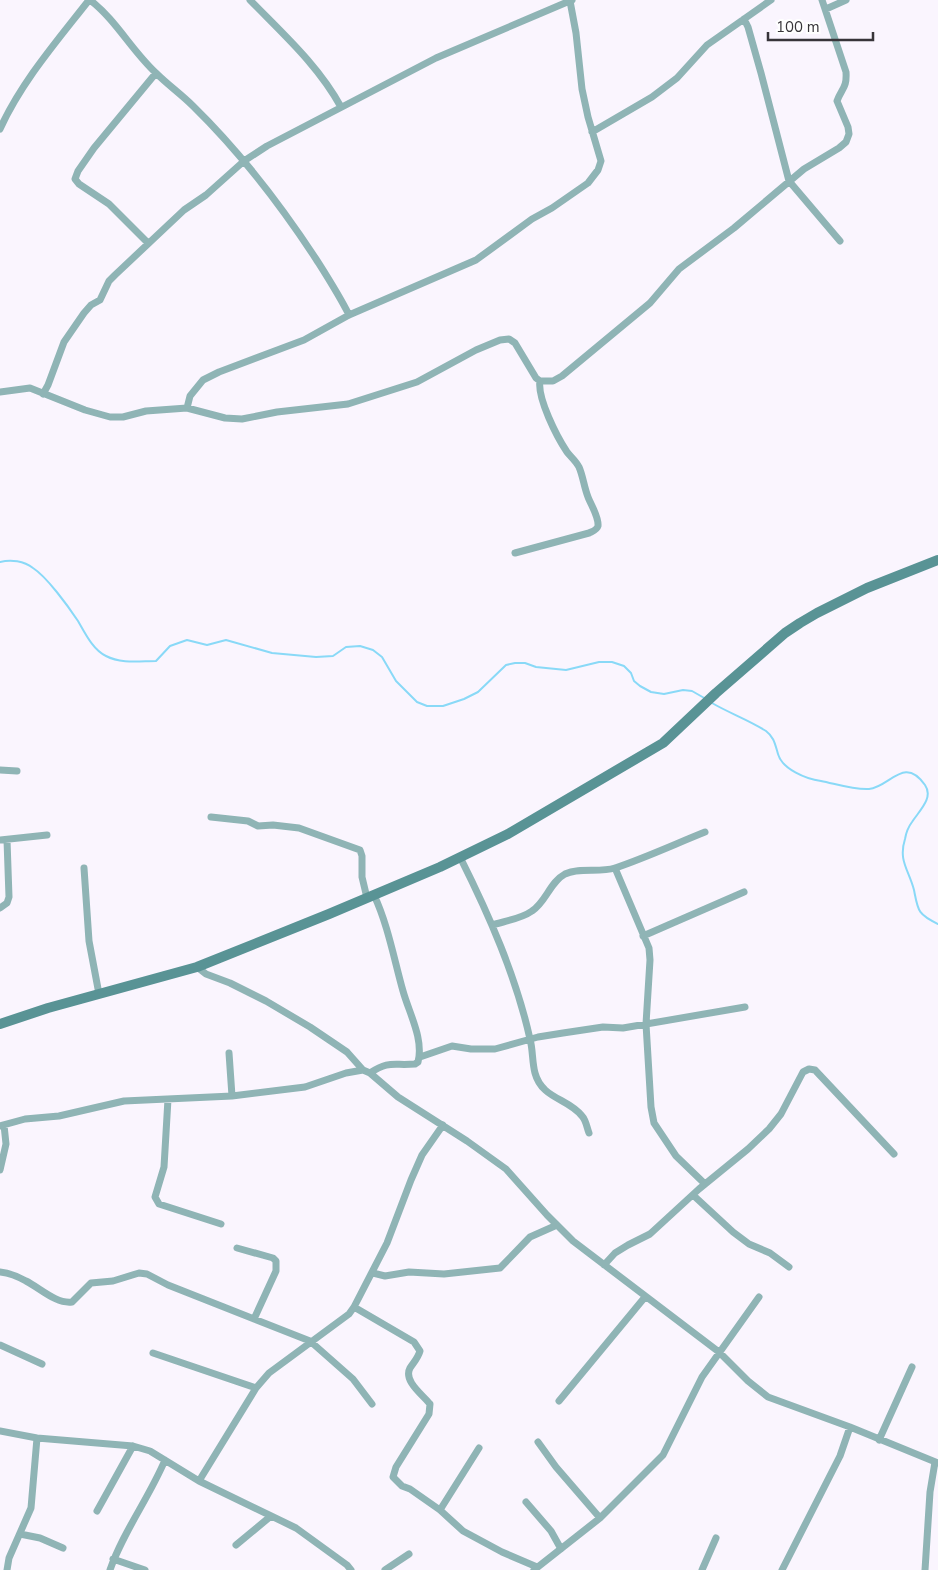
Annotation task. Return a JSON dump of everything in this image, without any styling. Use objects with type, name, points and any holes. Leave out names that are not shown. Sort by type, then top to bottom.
[{"type":"main road","points":[[0,1024],[197,967],[370,897],[508,834],[634,762],[663,743],[716,693],[785,633],[817,613],[867,588],[938,560]]},
{"type":"street","points":[[0,129],[11,106],[42,61],[90,0],[101,8],[131,47],[156,73],[193,105],[244,161],[277,201],[329,278],[349,314]]},
{"type":"street","points":[[250,0],[324,79],[341,108]]},
{"type":"street","points":[[592,132],[619,118],[677,78],[707,45],[771,0]]},
{"type":"street","points":[[0,392],[30,388],[85,410],[110,417],[123,417],[146,411],[187,408],[225,418],[242,419],[277,412],[348,404],[416,382],[476,350],[500,340],[509,339],[515,343],[536,378],[540,381],[553,381],[576,366],[650,302],[679,269],[734,228],[804,169],[846,142],[849,134],[848,127],[837,101],[845,88],[847,81],[846,72],[822,0]]},
{"type":"street","points":[[826,9],[846,0]]},
{"type":"street","points":[[43,394],[64,342],[91,305],[100,300],[115,274],[184,210],[206,195],[244,161],[268,146],[444,55],[540,12],[571,1],[582,89],[601,162],[598,170],[588,183],[552,208],[532,219],[476,260],[349,314],[304,340],[219,372],[203,380],[190,396],[187,408]]},
{"type":"street","points":[[744,19],[761,73],[789,181],[840,241]]},
{"type":"street","points":[[148,243],[108,204],[79,184],[75,179],[78,171],[94,148],[156,73]]},
{"type":"street","points":[[514,553],[590,533],[598,525],[597,518],[586,494],[580,470],[567,451],[542,399],[540,381]]},
{"type":"street","points":[[0,770],[17,771]]},
{"type":"street","points":[[211,817],[248,821],[258,826],[273,825],[299,828],[360,850],[362,856],[362,877],[370,897],[382,911],[403,994],[416,1034],[420,1057],[415,1064],[390,1063],[381,1066],[370,1074]]},
{"type":"street","points":[[492,925],[532,911],[556,881],[564,875],[571,872],[615,868],[704,832]]},
{"type":"street","points":[[0,908],[8,903],[9,897],[3,840],[47,835]]},
{"type":"street","points":[[460,857],[492,925],[516,993],[530,1039],[535,1074],[541,1085],[550,1095],[572,1106],[583,1117],[589,1133]]},
{"type":"street","points":[[84,868],[88,941],[99,994]]},
{"type":"street","points":[[615,868],[649,948],[646,1024],[650,1107],[654,1123],[676,1156],[705,1184]]},
{"type":"street","points":[[643,936],[744,892]]},
{"type":"street","points":[[197,967],[206,974],[230,983],[310,1027],[348,1052],[363,1070],[398,1097],[467,1141],[506,1169],[573,1241],[719,1352],[748,1381],[768,1397],[937,1462],[930,1492],[925,1570]]},
{"type":"street","points":[[420,1057],[452,1046],[471,1049],[495,1049],[530,1039],[603,1027],[623,1028],[745,1007]]},
{"type":"street","points":[[229,1053],[232,1096]]},
{"type":"street","points":[[604,1265],[616,1253],[650,1234],[769,1129],[781,1114],[804,1072],[809,1069],[815,1070],[894,1154]]},
{"type":"street","points":[[0,1170],[6,1144],[2,1125],[59,1116],[124,1101],[232,1096],[305,1087],[346,1073],[363,1070]]},
{"type":"street","points":[[168,1099],[164,1166],[155,1197],[159,1204],[221,1224]]},
{"type":"street","points":[[199,1481],[256,1388],[268,1373],[349,1314],[354,1307],[387,1243],[422,1155],[443,1126]]},
{"type":"street","points":[[693,1195],[741,1238],[749,1244],[770,1253],[789,1267]]},
{"type":"street","points":[[372,1273],[385,1276],[409,1272],[444,1274],[500,1268],[530,1237],[557,1225]]},
{"type":"street","points":[[238,1248],[272,1258],[276,1261],[276,1271],[254,1318]]},
{"type":"street","points":[[0,1272],[25,1280],[57,1300],[68,1303],[72,1302],[91,1283],[113,1281],[139,1272],[147,1274],[168,1285],[310,1341],[353,1379],[372,1404]]},
{"type":"street","points":[[559,1401],[645,1297]]},
{"type":"street","points":[[354,1307],[414,1342],[420,1351],[418,1359],[410,1368],[408,1374],[410,1382],[430,1404],[429,1414],[396,1468],[394,1477],[402,1486],[410,1489],[440,1510],[463,1531],[536,1568],[600,1518],[663,1455],[702,1377],[759,1297]]},
{"type":"street","points":[[0,1345],[42,1364]]},
{"type":"street","points":[[153,1354],[256,1388]]},
{"type":"street","points":[[879,1440],[912,1367]]},
{"type":"street","points":[[782,1570],[840,1456],[850,1427]]},
{"type":"street","points":[[0,1430],[37,1438],[133,1446],[150,1452],[199,1481],[296,1528],[317,1542],[351,1570]]},
{"type":"street","points":[[7,1570],[9,1558],[32,1508],[37,1438]]},
{"type":"street","points":[[538,1442],[556,1468],[600,1518]]},
{"type":"street","points":[[97,1511],[133,1446]]},
{"type":"street","points":[[440,1510],[479,1448]]},
{"type":"street","points":[[110,1570],[165,1460]]},
{"type":"street","points":[[526,1502],[551,1531],[562,1549]]},
{"type":"street","points":[[236,1545],[272,1516]]},
{"type":"street","points":[[20,1534],[40,1538],[63,1548]]},
{"type":"street","points":[[702,1570],[716,1538]]},
{"type":"street","points":[[385,1570],[409,1554]]},
{"type":"street","points":[[114,1559],[145,1570]]},
{"type":"waterway","points":[[0,562],[22,562],[39,572],[63,600],[93,645],[101,653],[112,659],[131,662],[156,661],[170,646],[187,640],[207,645],[226,640],[272,653],[316,657],[333,656],[346,647],[360,646],[373,650],[382,657],[396,681],[417,702],[427,706],[443,706],[478,692],[506,665],[525,663],[536,667],[566,670],[599,662],[612,662],[624,666],[631,673],[634,681],[651,692],[664,694],[683,690],[692,691],[706,699]]},
{"type":"waterway","points":[[712,703],[769,733],[784,764],[789,769],[809,778],[851,788],[869,789],[877,787],[904,773],[917,776],[925,785],[928,795],[925,804],[907,832],[903,847],[903,860],[920,911],[938,924]]}]
